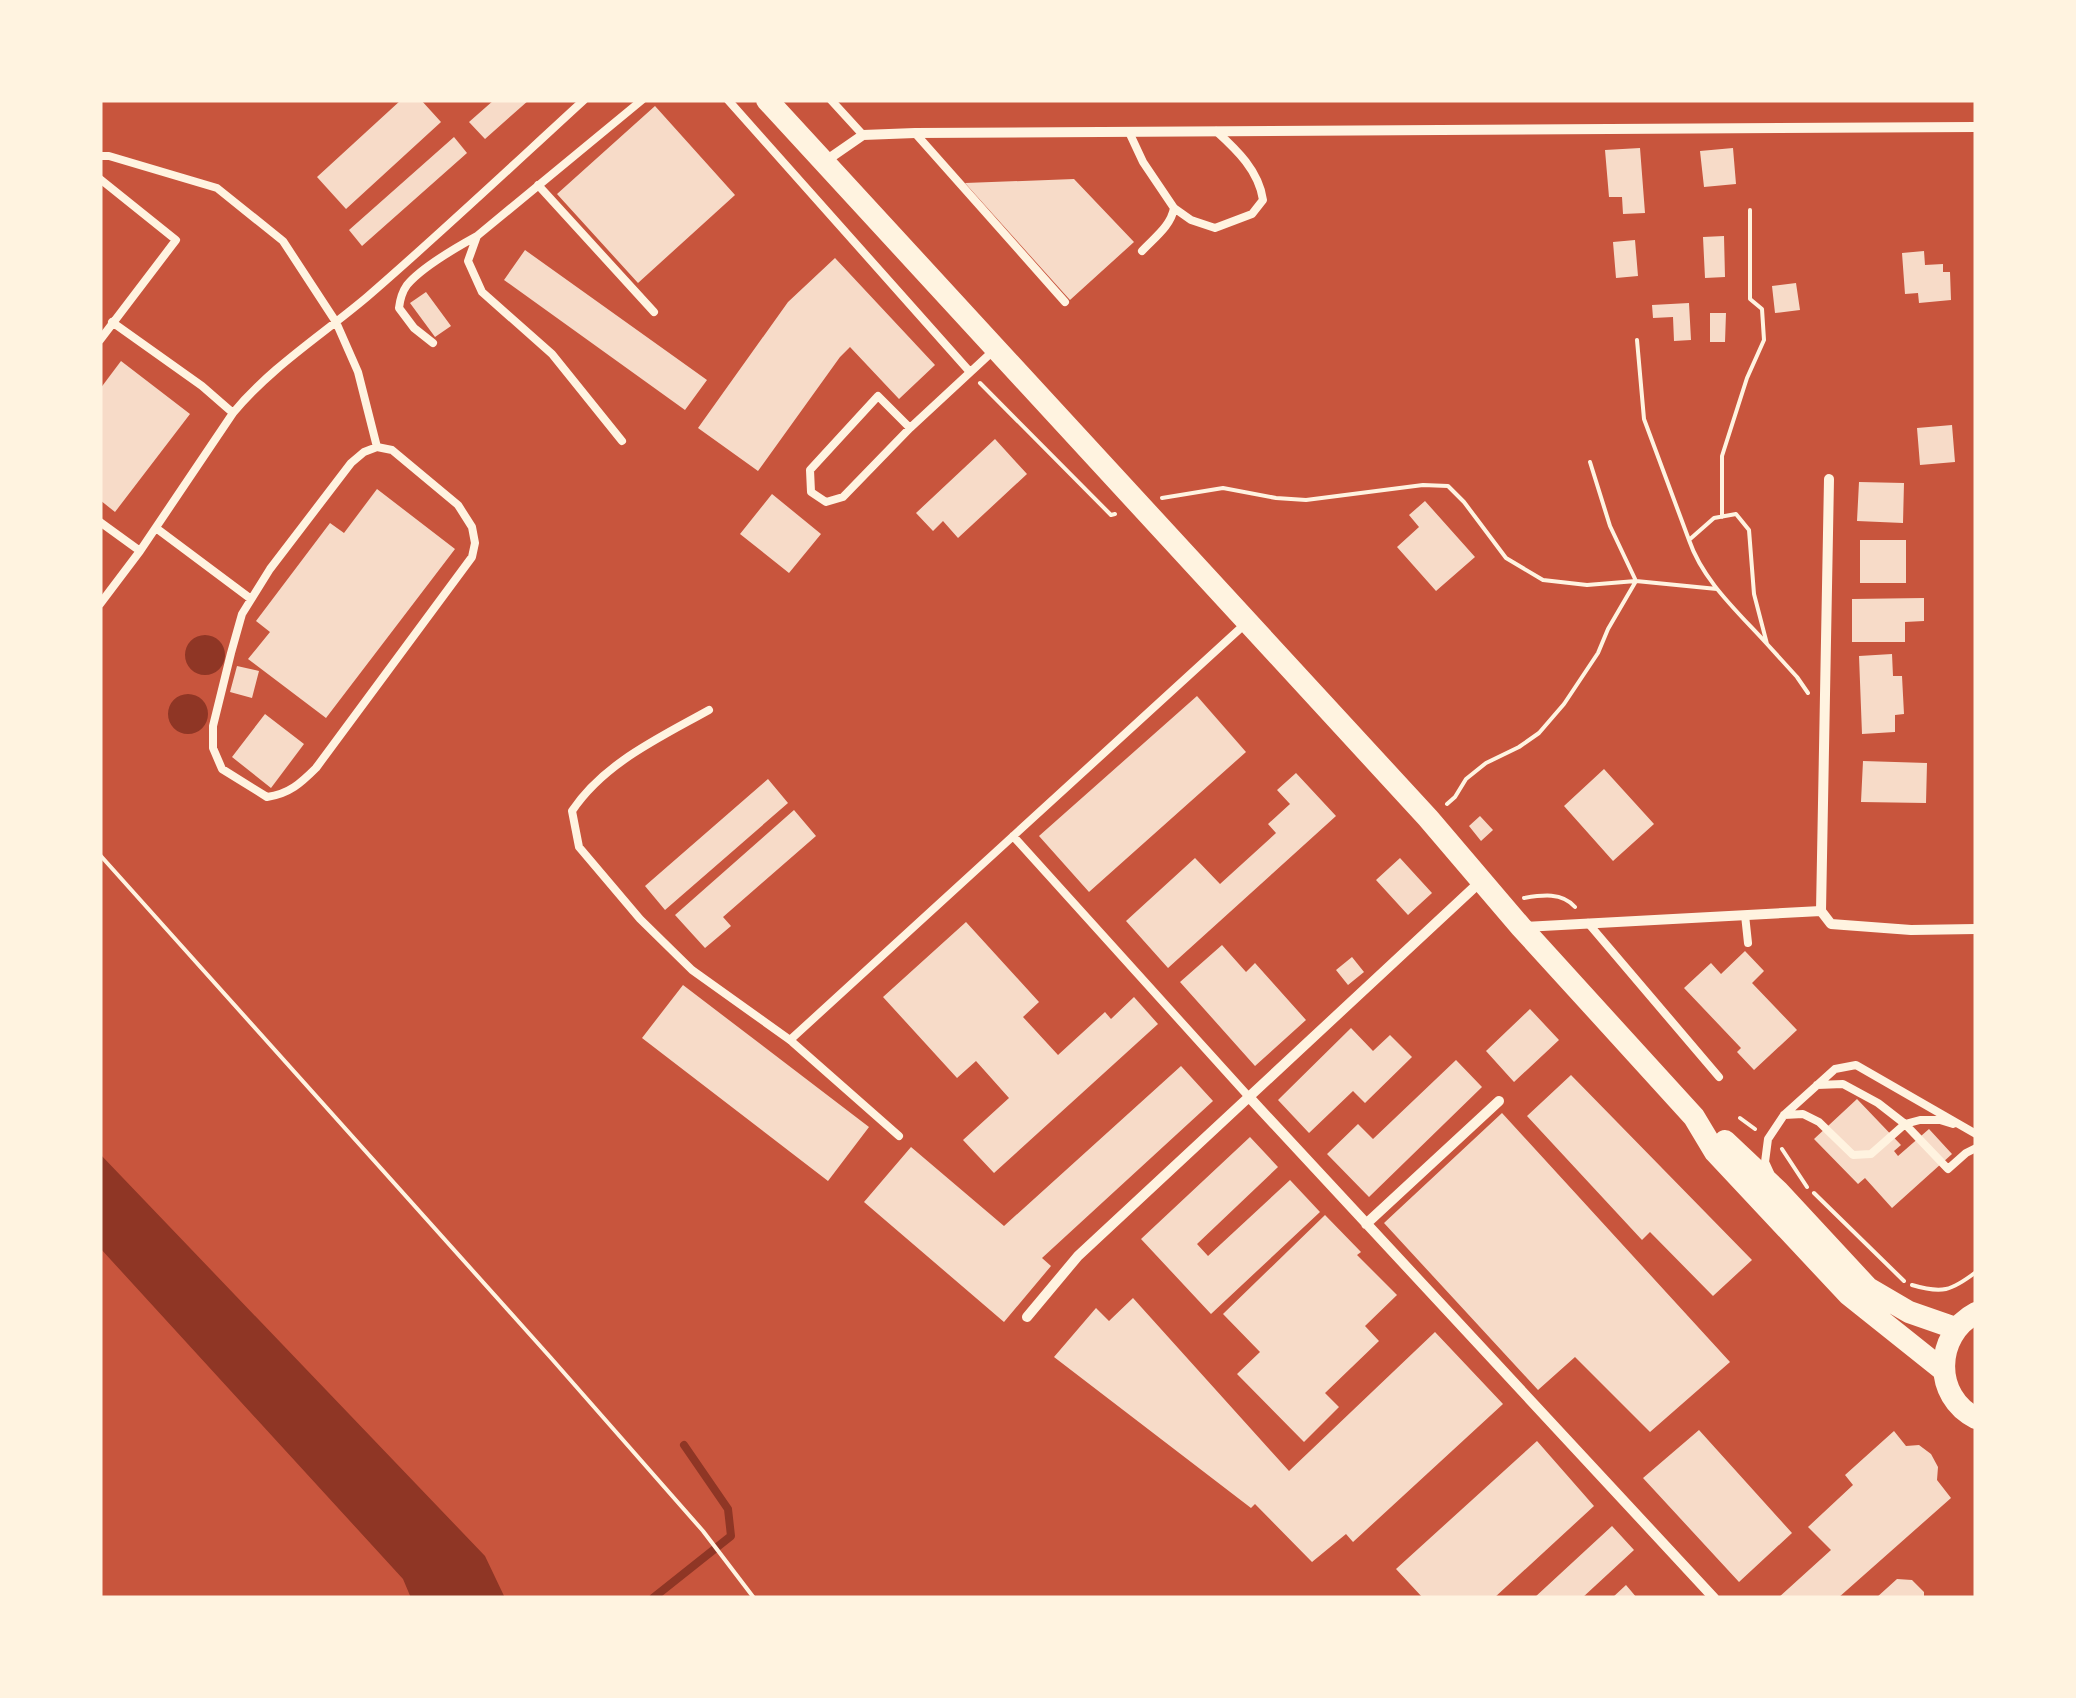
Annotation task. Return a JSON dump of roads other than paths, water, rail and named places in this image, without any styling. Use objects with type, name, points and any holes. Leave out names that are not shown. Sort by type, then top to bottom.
[{"type":"main road","points":[[767,100],[1428,818],[1520,927],[1694,1117],[1778,1191],[1868,1288],[1909,1312],[1969,1316]]},
{"type":"main road","points":[[1694,1117],[1715,1152],[1848,1296],[1943,1370]]},
{"type":"main road","points":[[1969,1316],[1946,1348],[1943,1370],[1956,1404],[1976,1418]]},
{"type":"street","points":[[824,162],[863,136],[914,133],[1976,127]]},
{"type":"street","points":[[1829,479],[1821,910],[1830,924],[1911,930],[1976,929]]},
{"type":"street","points":[[1026,1317],[1078,1256],[1480,882]]},
{"type":"street","points":[[1520,927],[1821,910]]},
{"type":"street","points":[[1250,1097],[1714,1598]]},
{"type":"street","points":[[1366,1224],[1499,1101]]},
{"type":"lane","points":[[100,604],[244,400],[421,249],[584,100]]},
{"type":"lane","points":[[433,343],[414,328],[399,308],[409,282],[477,236],[642,100]]},
{"type":"lane","points":[[728,100],[970,372]]},
{"type":"lane","points":[[831,100],[863,136]]},
{"type":"lane","points":[[1129,132],[1143,162],[1174,208],[1191,220],[1215,228],[1252,214],[1263,200],[1261,184],[1250,167],[1216,131]]},
{"type":"lane","points":[[914,133],[1065,302]]},
{"type":"lane","points":[[100,156],[217,188],[283,240],[336,322],[358,372],[377,447]]},
{"type":"lane","points":[[100,179],[176,240],[101,338]]},
{"type":"lane","points":[[538,185],[654,312]]},
{"type":"lane","points":[[1142,250],[1165,227],[1174,208]]},
{"type":"lane","points":[[477,236],[468,262],[482,292],[552,354],[622,442]]},
{"type":"lane","points":[[112,322],[234,412]]},
{"type":"lane","points":[[910,428],[878,396],[810,470],[812,492],[826,502],[843,497],[995,348]]},
{"type":"lane","points":[[377,447],[392,450],[458,505],[472,527],[472,557],[316,768],[300,785],[267,797],[222,770],[213,748],[213,726],[242,614],[270,569],[351,463],[377,447]]},
{"type":"lane","points":[[100,522],[140,552]]},
{"type":"lane","points":[[156,528],[251,599]]},
{"type":"lane","points":[[790,1040],[1247,622]]},
{"type":"lane","points":[[709,710],[630,754],[584,792],[572,812],[579,846],[640,920],[692,970],[790,1040],[899,1136]]},
{"type":"lane","points":[[1012,836],[1250,1097]]},
{"type":"lane","points":[[1745,915],[1748,943]]},
{"type":"lane","points":[[1588,923],[1718,1076]]},
{"type":"lane","points":[[1778,1191],[1765,1162],[1768,1139],[1784,1115],[1835,1068],[1856,1065],[1976,1134]]},
{"type":"lane","points":[[1817,1085],[1844,1084],[1878,1103],[1906,1124],[1948,1170],[1976,1148]]},
{"type":"lane","points":[[1784,1115],[1803,1114],[1819,1122],[1854,1155],[1871,1154],[1906,1124],[1920,1120],[1962,1126]]},
{"type":"waterway","points":[[653,1598],[731,1536],[728,1509],[684,1445]]}]
